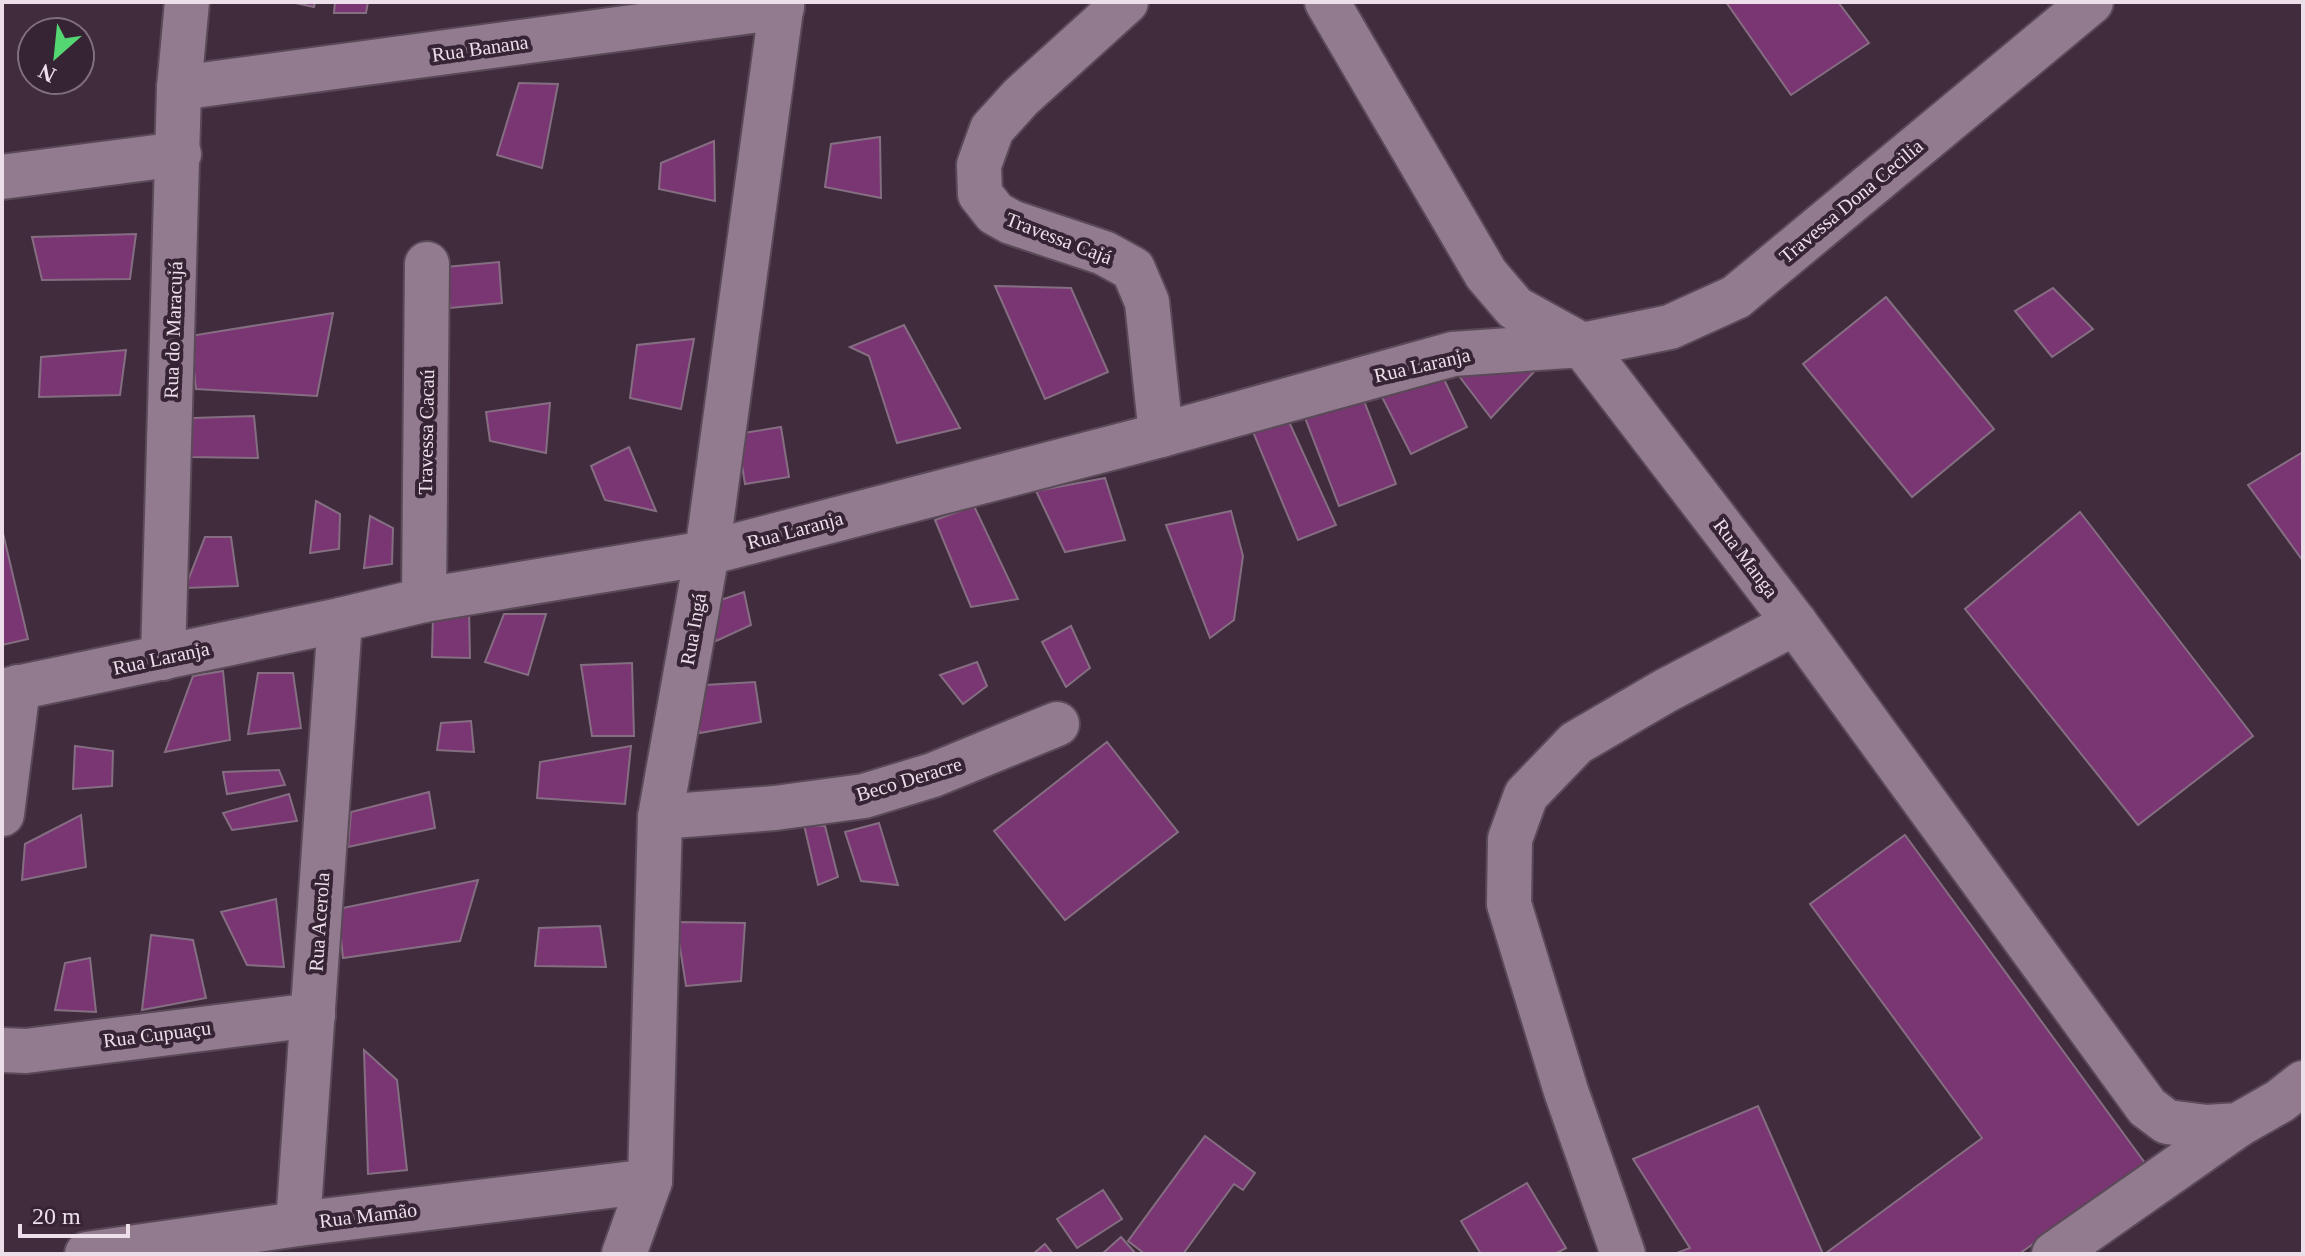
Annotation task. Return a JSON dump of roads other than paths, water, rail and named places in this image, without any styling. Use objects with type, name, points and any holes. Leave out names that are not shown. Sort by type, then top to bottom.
[{"type":"street","name":"Rua do Maracujá","points":[[163,658],[179,88],[187,2]]},
{"type":"street","name":"Travessa Cajá","points":[[1126,2],[1021,97],[992,129],[979,165],[980,194],[995,213],[1011,222],[1104,253],[1133,269],[1147,302],[1161,435]]},
{"type":"street","name":"Rua Manga","points":[[1327,2],[1486,274],[1515,308],[1582,345],[1795,623],[2147,1107],[2167,1122],[2207,1127],[2238,1125]]},
{"type":"street","name":"Travessa Dona Cecilia","points":[[1582,345],[1670,327],[1736,297],[2091,2]]},
{"type":"street","name":"Rua Banana","points":[[179,88],[782,5]]},
{"type":"street","name":"Rua Ingá","points":[[624,1254],[650,1181],[660,817],[707,553],[782,5]]},
{"type":"street","points":[[2,177],[179,154]]},
{"type":"street","name":"Travessa Cacaú","points":[[424,600],[427,264]]},
{"type":"street","name":"Rua Laranja","points":[[10,689],[424,600],[707,553],[1161,435],[1453,354],[1582,345]]},
{"type":"street","name":"Rua Acerola","points":[[298,1224],[340,620]]},
{"type":"street","points":[[1623,1254],[1566,1091],[1509,904],[1510,839],[1526,795],[1576,743],[1665,691],[1795,623]]},
{"type":"street","points":[[2,814],[10,689]]},
{"type":"street","name":"Beco Deracre","points":[[660,817],[775,808],[864,796],[933,775],[1057,724]]},
{"type":"street","name":"Rua Cupuaçu","points":[[2,1050],[26,1051],[313,1015]]},
{"type":"street","points":[[2054,1254],[2303,1083]]},
{"type":"street","name":"Rua Mamão","points":[[87,1254],[298,1224],[650,1181]]}]
